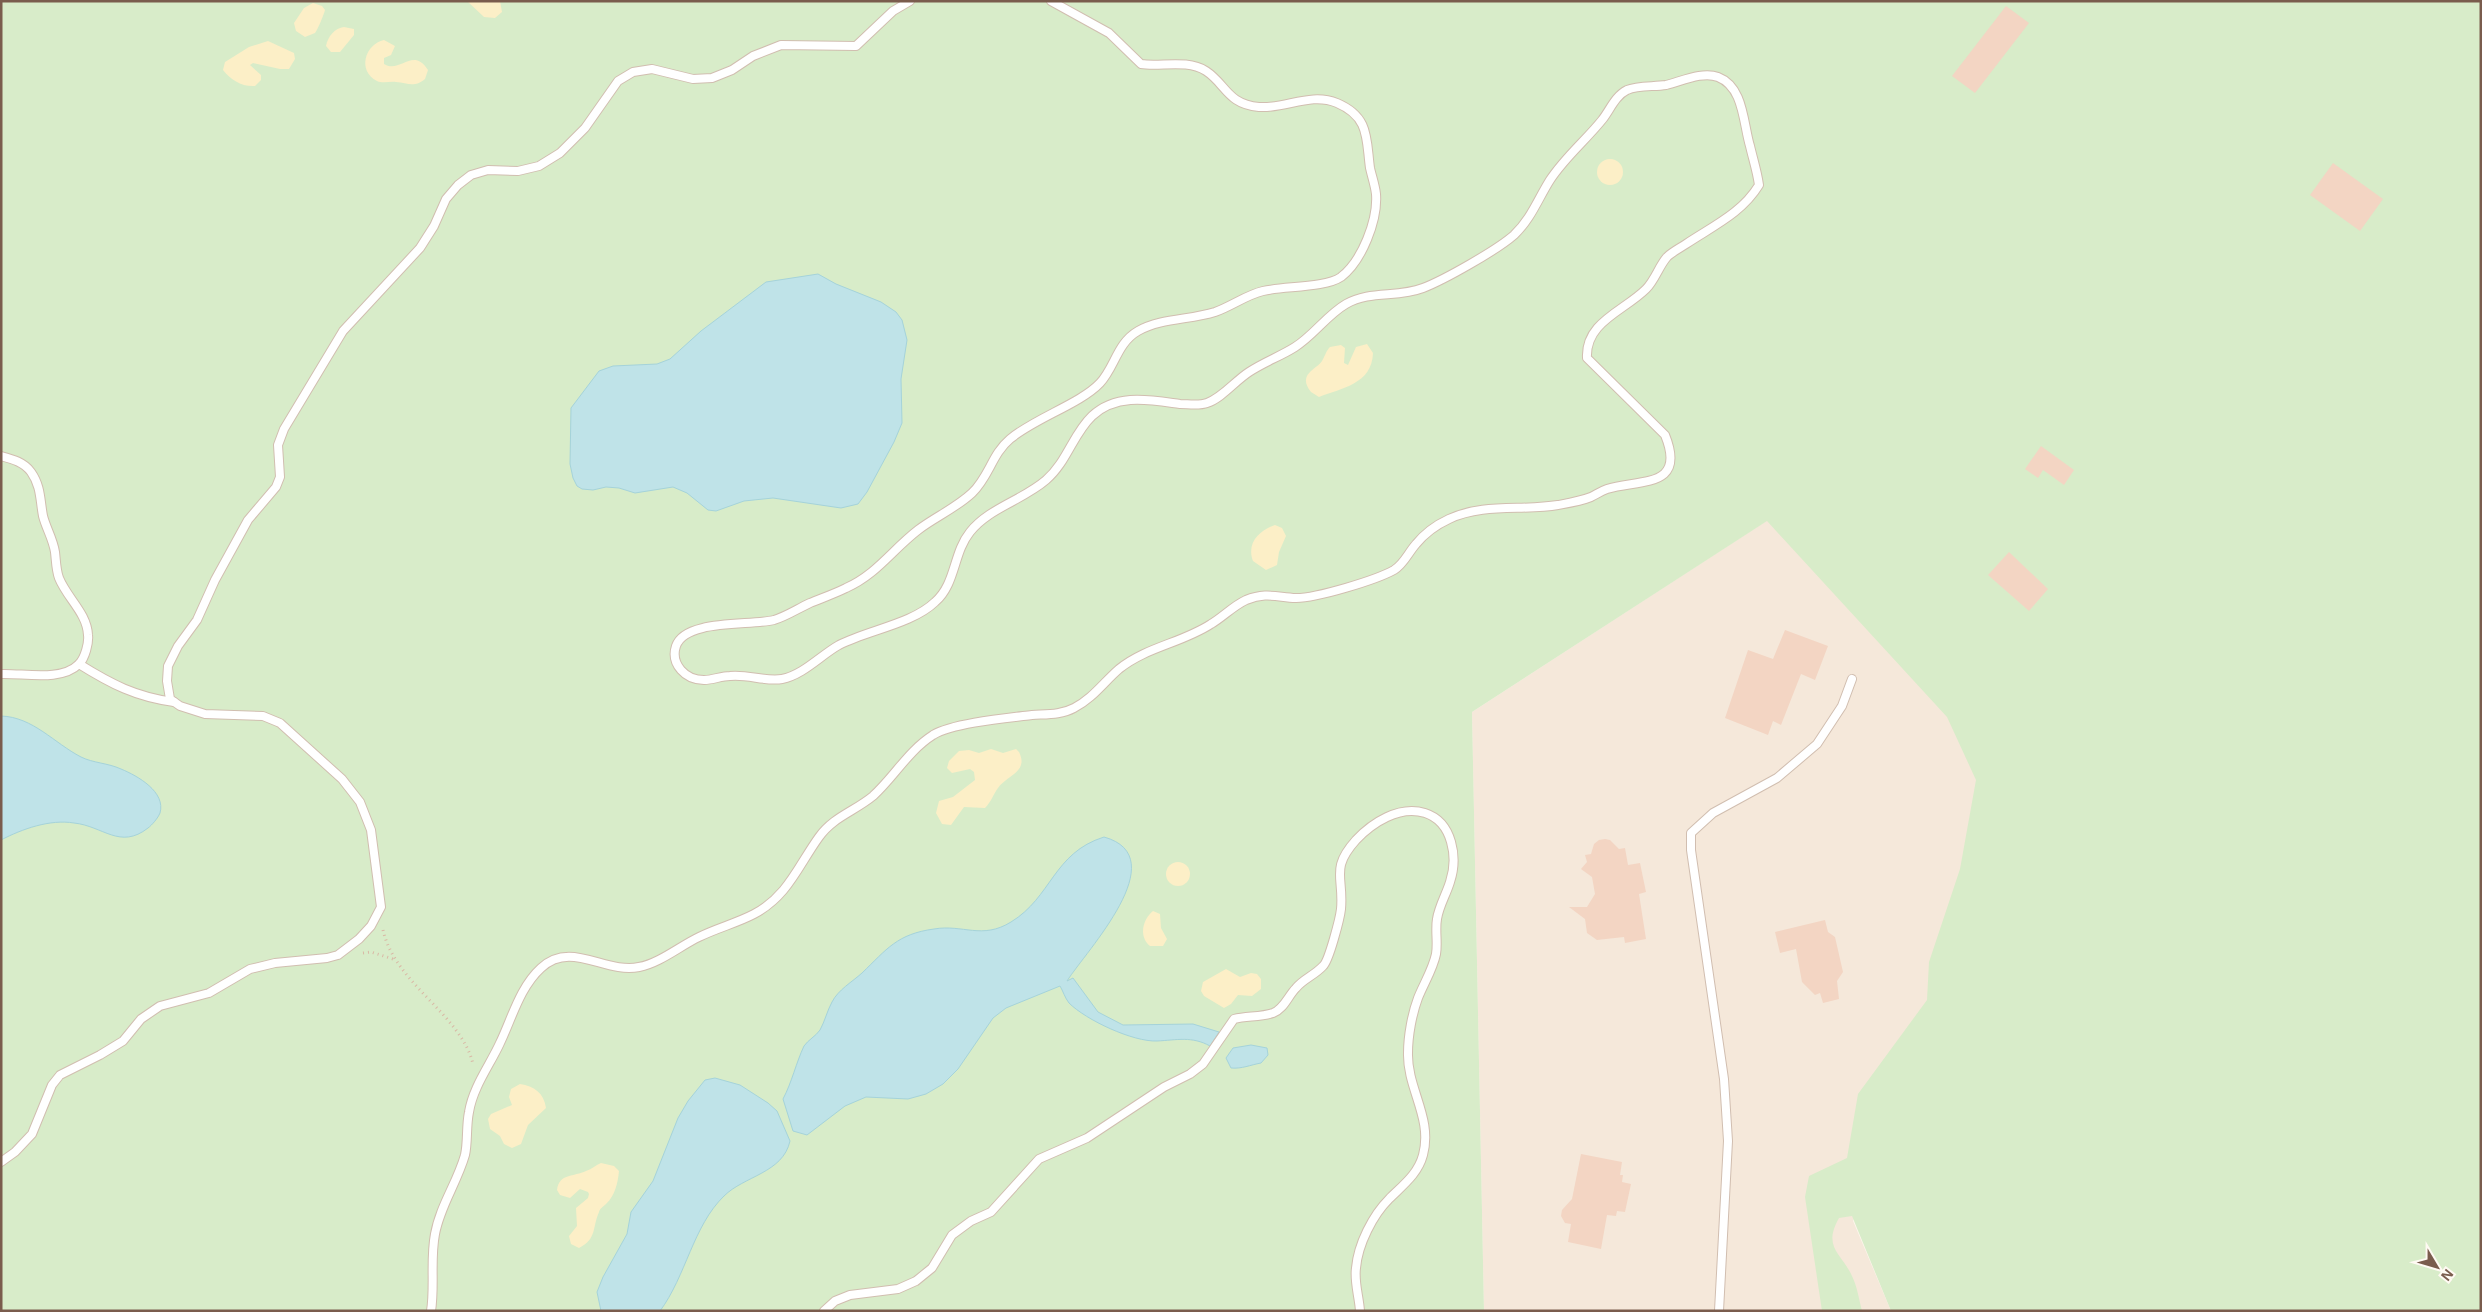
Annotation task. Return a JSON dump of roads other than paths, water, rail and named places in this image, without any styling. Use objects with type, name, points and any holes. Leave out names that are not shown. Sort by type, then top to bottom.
[{"type":"lane","points":[[1,1162],[15,1152],[32,1134],[52,1085],[60,1076],[124,1041],[141,1020],[160,1006],[208,993],[250,968],[338,955],[359,939],[371,926],[381,907],[371,830],[360,802],[342,779],[280,723],[263,716],[205,714],[180,706],[170,699],[167,682],[168,666],[178,646],[197,620],[215,580],[248,520],[276,487],[280,477],[278,445],[284,429],[302,398],[343,331],[420,248],[434,226],[446,198],[471,174],[488,170],[518,171],[539,166],[560,153],[585,128],[618,81],[633,72],[652,69],[693,79],[712,78],[732,70],[753,56],[781,45],[856,46],[893,12],[910,1]]},
{"type":"lane","points":[[432,1311],[431,1267],[435,1232],[443,1203],[464,1156],[469,1113],[478,1084],[528,984],[541,968],[554,959],[572,956],[593,959],[618,968],[636,968],[654,963],[704,935],[754,914],[778,898],[794,878],[821,834],[834,820],[862,804],[877,792],[908,755],[932,736],[951,727],[1031,715],[1053,714],[1074,708],[1099,690],[1121,668],[1146,653],[1183,639],[1210,625],[1240,602],[1273,594],[1295,598],[1315,596],[1371,581],[1399,567],[1416,543],[1433,527],[1463,513],[1478,509],[1557,505],[1586,499],[1607,489],[1655,481],[1666,473],[1671,450],[1665,435],[1587,358],[1586,345],[1590,336],[1602,322],[1646,289],[1667,258],[1731,216],[1750,199],[1759,185],[1740,101],[1732,87],[1726,82],[1720,78],[1707,75],[1656,87],[1632,88],[1619,95],[1597,127],[1584,138],[1548,183],[1536,208],[1515,234],[1480,257],[1422,288],[1355,299],[1336,310],[1299,345],[1247,373],[1210,403],[1194,405],[1152,399],[1126,400],[1105,407],[1091,417],[1081,430],[1070,452],[1051,476],[980,522],[966,536],[957,555],[953,574],[945,591],[934,604],[916,614],[844,643],[813,660],[795,674],[776,681],[732,675],[701,680],[688,677],[676,666],[674,654],[677,642],[684,634],[733,623],[764,622],[786,616],[868,577],[916,532],[972,492],[986,476],[997,452],[1010,439],[1032,424],[1093,390],[1104,379],[1124,342],[1137,332],[1155,324],[1210,314],[1254,293],[1293,285],[1326,284],[1343,276],[1359,254],[1371,228],[1377,198],[1371,169],[1368,133],[1358,118],[1339,104],[1313,98],[1269,108],[1247,105],[1227,93],[1206,71],[1186,65],[1141,64],[1109,33],[1051,1]]},
{"type":"lane","points":[[1,456],[18,461],[30,470],[39,486],[43,516],[55,550],[58,575],[65,592],[86,623],[89,636],[85,653],[79,664],[64,672],[45,675],[1,674]]},
{"type":"lane","points":[[79,664],[123,689],[147,698],[174,702]]},
{"type":"lane","points":[[1719,1311],[1728,1141],[1724,1079],[1691,850],[1691,833],[1713,813],[1777,778],[1817,744],[1842,706],[1852,679]]},
{"type":"lane","points":[[824,1311],[835,1301],[850,1295],[898,1290],[916,1281],[932,1268],[952,1235],[972,1221],[991,1212],[1039,1159],[1087,1138],[1164,1087],[1203,1064],[1234,1019],[1275,1012],[1296,987],[1325,965],[1340,910],[1338,873],[1343,857],[1368,827],[1382,819],[1417,810],[1430,815],[1443,825],[1451,838],[1454,861],[1450,882],[1436,920],[1436,952],[1418,999],[1408,1054],[1411,1077],[1425,1119],[1426,1137],[1423,1156],[1415,1172],[1378,1212],[1359,1250],[1356,1284],[1360,1311]]},
{"type":"water","points":[[818,274],[836,284],[881,302],[896,312],[902,320],[907,340],[901,379],[902,423],[867,492],[858,504],[841,508],[773,498],[744,501],[716,511],[708,510],[687,493],[673,487],[635,493],[619,488],[606,487],[593,490],[582,489],[577,486],[570,464],[571,408],[599,371],[613,366],[657,364],[670,359],[701,331],[766,282]]},
{"type":"water","points":[[1,716],[13,717],[23,721],[81,757],[116,767],[142,780],[159,798],[161,805],[158,817],[148,828],[129,837],[111,835],[84,825],[55,822],[18,832],[1,840]]},
{"type":"water","points":[[1104,837],[1124,848],[1131,864],[1129,883],[1120,905],[1106,928],[1067,981],[1073,978],[1098,1012],[1123,1025],[1193,1024],[1219,1032],[1210,1046],[1191,1040],[1147,1040],[1110,1029],[1077,1010],[1069,1003],[1060,986],[1006,1008],[993,1018],[958,1069],[943,1084],[926,1094],[908,1099],[866,1097],[845,1106],[807,1135],[793,1131],[783,1099],[804,1046],[820,1030],[832,1002],[841,990],[894,944],[921,931],[954,928],[982,931],[1001,927],[1011,922],[1025,912],[1036,900],[1063,864],[1087,844]]},
{"type":"water","points":[[1251,1045],[1267,1048],[1268,1055],[1261,1063],[1231,1068],[1226,1058],[1233,1048]]},
{"type":"water","points":[[715,1078],[740,1085],[777,1111],[790,1141],[786,1152],[771,1167],[732,1189],[713,1208],[697,1236],[677,1282],[660,1311],[601,1311],[597,1292],[603,1277],[627,1234],[631,1212],[653,1181],[678,1118],[688,1101],[705,1080]]}]
